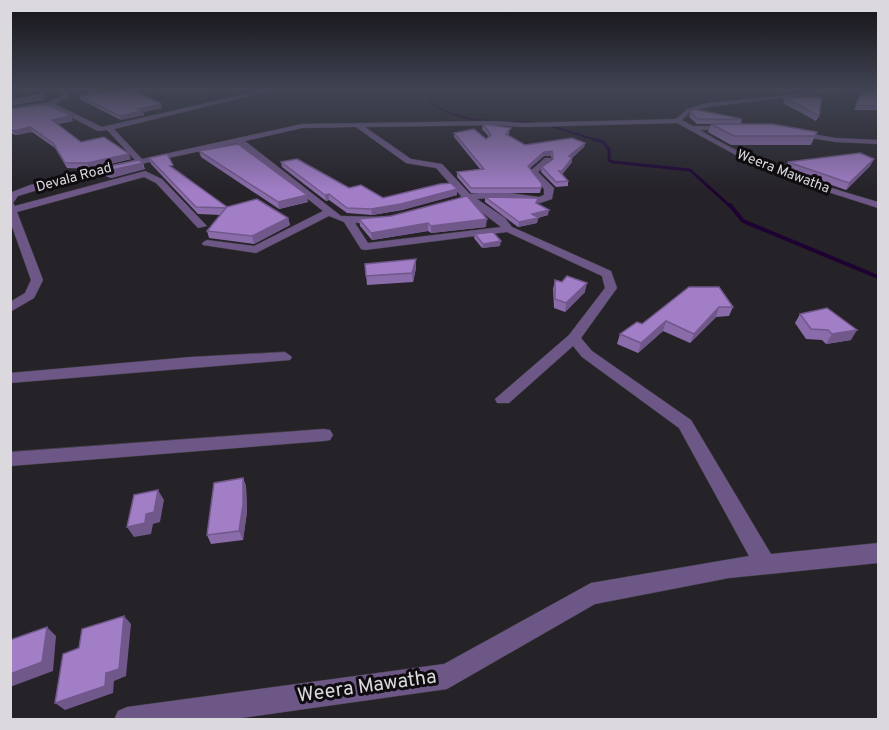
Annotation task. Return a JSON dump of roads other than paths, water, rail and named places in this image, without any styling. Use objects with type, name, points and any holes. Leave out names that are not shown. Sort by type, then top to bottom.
[{"type":"street","points":[[89,123],[101,129],[130,123]]},
{"type":"street","points":[[10,308],[30,295],[37,280],[11,205],[15,194],[33,187],[302,126],[535,123]]},
{"type":"street","points":[[682,123],[692,128],[739,127]]},
{"type":"street","points":[[356,124],[409,161],[439,166],[461,199],[501,220],[508,229],[607,274],[611,288],[574,338],[503,399]]},
{"type":"street","points":[[471,124],[477,134]]},
{"type":"street","points":[[109,128],[140,161]]},
{"type":"street","name":"Weera Mawatha","points":[[692,128],[718,146],[792,178],[879,205]]},
{"type":"street","points":[[789,132],[822,138],[879,142]]},
{"type":"street","points":[[240,141],[338,218],[371,221],[392,216]]},
{"type":"street","points":[[461,199],[496,194],[540,200],[549,197],[549,188],[533,172],[548,160]]},
{"type":"street","name":"Devala Road","points":[[11,205],[145,174],[159,181],[202,226]]},
{"type":"street","points":[[207,243],[256,250],[331,211]]},
{"type":"street","points":[[348,220],[365,247],[508,229]]},
{"type":"street","points":[[574,338],[588,354],[685,424],[765,564]]},
{"type":"street","points":[[10,378],[191,362],[285,357]]},
{"type":"street","points":[[10,459],[324,435]]},
{"type":"street","name":"Weera Mawatha","points":[[127,720],[447,676],[591,594],[729,568],[879,553]]},
{"type":"waterway","points":[[548,125],[599,141]]},
{"type":"waterway","points":[[594,139],[603,142],[609,149],[609,160],[613,162],[690,170],[731,207]]},
{"type":"waterway","points":[[730,205],[743,221],[878,277]]}]
